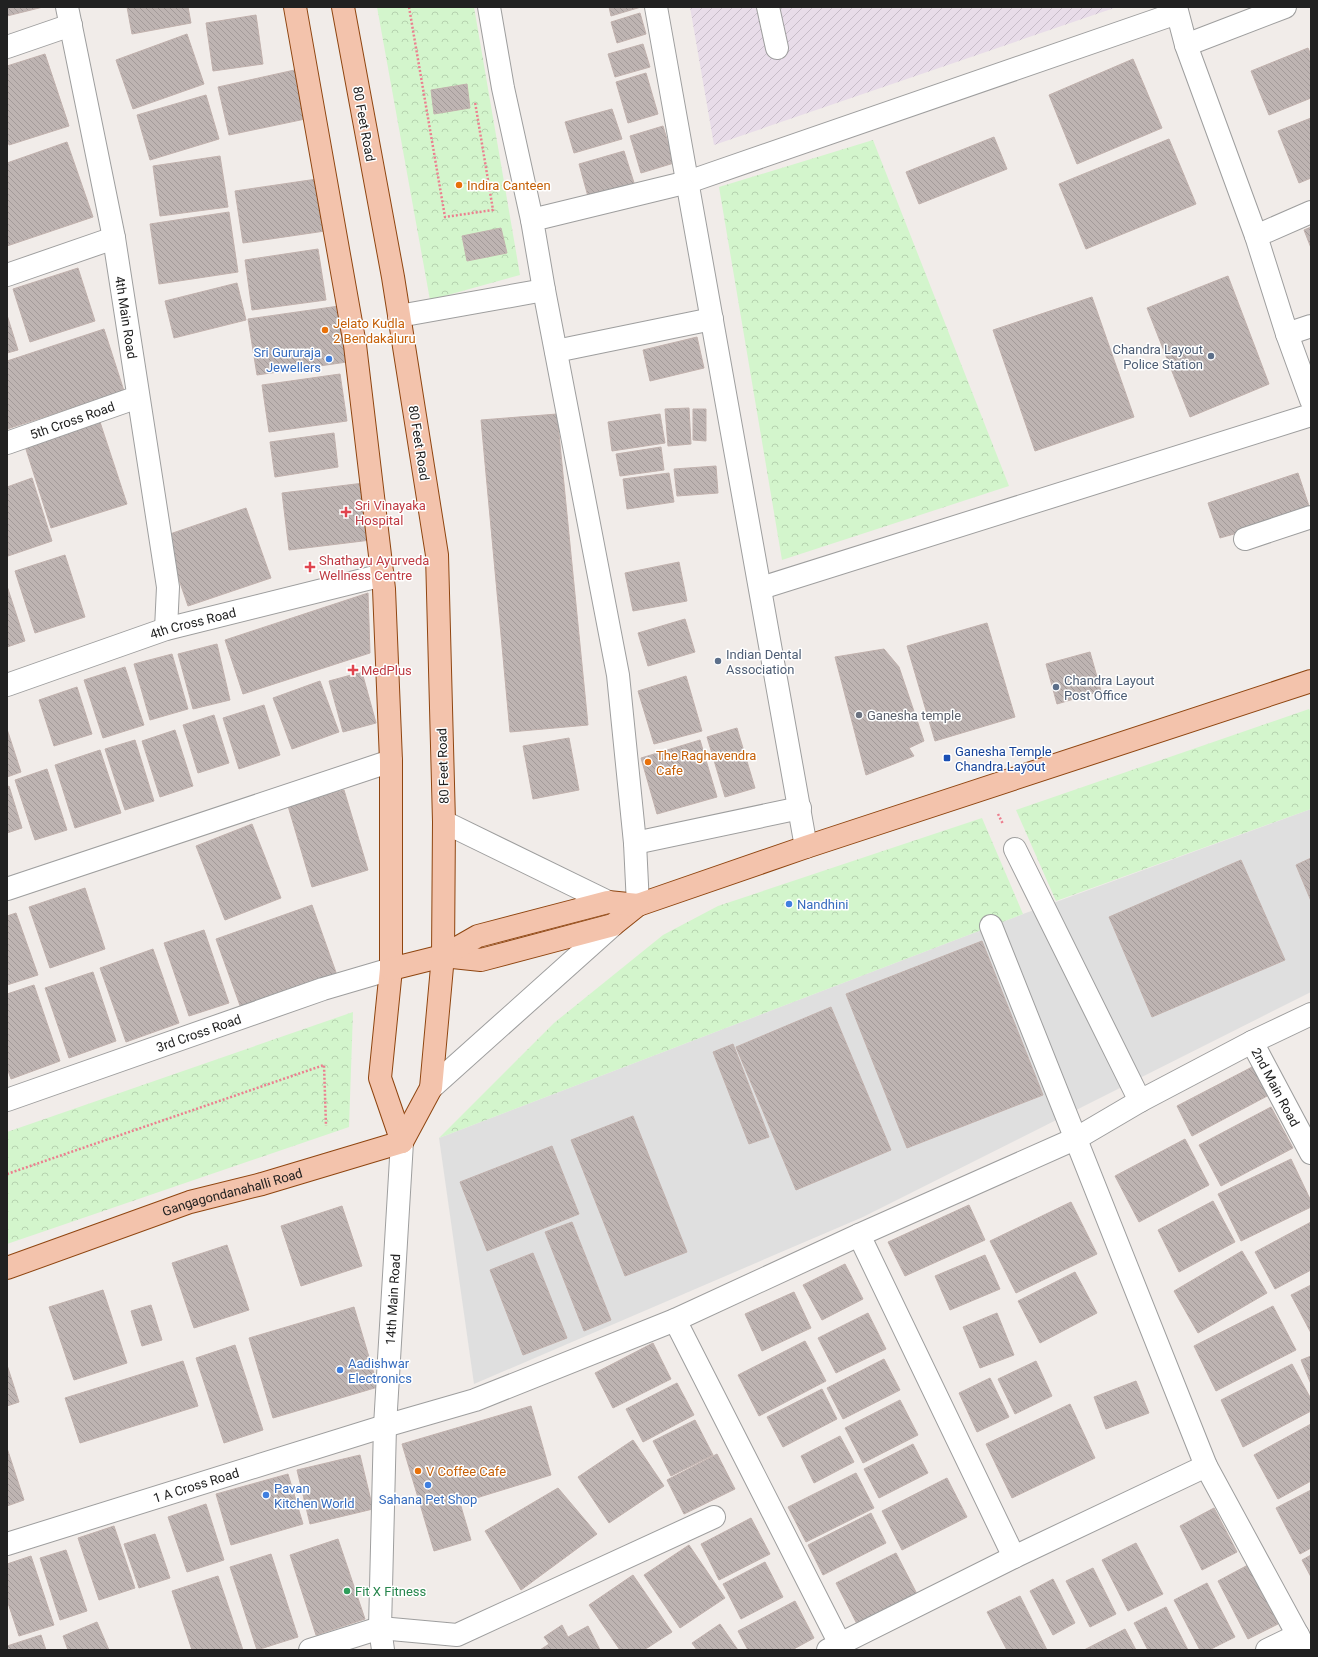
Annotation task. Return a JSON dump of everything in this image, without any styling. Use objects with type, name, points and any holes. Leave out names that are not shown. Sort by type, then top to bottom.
[{"type":"main road","points":[[295,7],[355,345],[383,575],[391,761],[391,969],[380,1078],[402,1142]]},
{"type":"main road","name":"80 Feet Road","points":[[343,7],[399,316],[437,555],[444,822],[444,956],[431,1088]]},
{"type":"main road","points":[[444,956],[481,960],[614,925],[638,905],[806,847],[1311,681]]},
{"type":"main road","points":[[391,969],[444,956],[478,936],[608,902],[638,905]]},
{"type":"main road","points":[[402,1142],[431,1088]]},
{"type":"main road","name":"Gangagondanahalli Road","points":[[7,1268],[190,1202],[262,1184],[402,1142]]},
{"type":"street","points":[[489,7],[503,88],[532,220],[544,290],[618,674],[635,843],[638,905]]},
{"type":"street","points":[[656,7],[761,588],[806,847]]},
{"type":"street","points":[[768,7],[777,48]]},
{"type":"street","points":[[1186,45],[1285,7]]},
{"type":"street","points":[[532,220],[688,182],[1177,10],[1186,45],[1256,236],[1287,334],[1311,400]]},
{"type":"street","points":[[7,47],[69,16]]},
{"type":"street","name":"4th Main Road","points":[[69,16],[114,238],[168,587],[166,629]]},
{"type":"street","points":[[1256,236],[1311,212]]},
{"type":"street","points":[[7,275],[114,238]]},
{"type":"street","points":[[399,316],[544,290]]},
{"type":"street","points":[[556,351],[712,319]]},
{"type":"street","points":[[1287,334],[1311,326]]},
{"type":"street","name":"5th Cross Road","points":[[7,443],[138,397]]},
{"type":"street","points":[[761,588],[1311,415]]},
{"type":"street","points":[[1245,539],[1311,517]]},
{"type":"street","name":"4th Cross Road","points":[[7,685],[166,629],[383,575]]},
{"type":"street","points":[[7,889],[391,761]]},
{"type":"street","points":[[635,843],[800,808]]},
{"type":"street","points":[[444,822],[608,902]]},
{"type":"street","points":[[1016,849],[1140,1101]]},
{"type":"street","points":[[431,1088],[614,925]]},
{"type":"street","points":[[992,926],[1206,1466],[1302,1642],[1267,1650]]},
{"type":"street","name":"3rd Cross Road","points":[[7,1100],[323,990],[391,969]]},
{"type":"street","name":"1 A Cross Road","points":[[7,1544],[385,1426],[475,1400],[676,1320],[859,1235],[1077,1138],[1140,1101],[1252,1042],[1311,1014]]},
{"type":"street","name":"2nd Main Road","points":[[1252,1042],[1311,1153]]},
{"type":"street","name":"14th Main Road","points":[[383,1650],[380,1628],[385,1426],[402,1142]]},
{"type":"street","points":[[859,1235],[1014,1557]]},
{"type":"street","points":[[676,1320],[834,1647],[1014,1557],[1206,1466]]},
{"type":"street","points":[[310,1650],[380,1628],[457,1635],[714,1517]]},
{"type":"path","points":[[409,7],[445,217],[493,210],[474,100]]},
{"type":"path","points":[[7,1174],[324,1065],[326,1126]]},
{"type":"shaded area","points":[[690,7],[1117,7],[714,145]]},
{"type":"shaded area","points":[[1311,809],[1311,992],[863,1217],[474,1384],[439,1138],[1023,914]]},
{"type":"green space","points":[[377,7],[474,7],[520,275],[430,300]]},
{"type":"green space","points":[[873,140],[1009,486],[782,560],[719,187]]},
{"type":"green space","points":[[1309,709],[1311,713],[1311,809],[1056,901],[1016,810]]},
{"type":"green space","points":[[982,818],[1023,914],[439,1138],[554,1023],[663,935],[718,906]]},
{"type":"green space","points":[[353,1012],[349,1127],[7,1244],[7,1132]]},
{"type":"building","points":[[7,7],[43,7],[7,16]]},
{"type":"building","points":[[127,7],[188,7],[191,23],[132,34]]},
{"type":"building","points":[[609,7],[641,7],[611,16]]},
{"type":"building","points":[[640,13],[646,34],[617,43],[611,22]]},
{"type":"building","points":[[256,15],[263,64],[213,71],[206,23]]},
{"type":"building","points":[[187,34],[204,84],[133,109],[116,60]]},
{"type":"building","points":[[643,44],[650,67],[615,77],[608,54]]},
{"type":"building","points":[[1308,48],[1311,55],[1311,98],[1269,115],[1251,71]]},
{"type":"building","points":[[45,54],[69,126],[9,145],[7,139],[7,66]]},
{"type":"building","points":[[1133,59],[1162,128],[1077,164],[1049,95]]},
{"type":"building","points":[[299,69],[310,118],[229,135],[218,87]]},
{"type":"building","points":[[646,73],[658,114],[628,123],[616,82]]},
{"type":"building","points":[[467,84],[470,108],[434,114],[431,90]]},
{"type":"building","points":[[206,95],[219,139],[150,160],[137,115]]},
{"type":"building","points":[[612,109],[622,139],[574,153],[565,122]]},
{"type":"building","points":[[1311,118],[1311,178],[1299,183],[1278,131]]},
{"type":"building","points":[[663,126],[674,163],[641,173],[630,136]]},
{"type":"building","points":[[994,137],[1007,169],[919,204],[906,172]]},
{"type":"building","points":[[1169,139],[1196,204],[1086,249],[1059,184]]},
{"type":"building","points":[[67,142],[93,217],[7,246],[7,163]]},
{"type":"building","points":[[624,151],[635,186],[589,200],[579,164]]},
{"type":"building","points":[[220,156],[228,207],[160,216],[153,166]]},
{"type":"building","points":[[317,179],[325,231],[243,243],[235,191]]},
{"type":"building","points":[[229,212],[238,272],[159,284],[150,224]]},
{"type":"building","points":[[1311,227],[1311,248],[1304,230]]},
{"type":"building","points":[[501,228],[507,253],[467,261],[462,236]]},
{"type":"building","points":[[318,249],[326,300],[252,310],[245,260]]},
{"type":"building","points":[[78,268],[95,321],[30,342],[13,289]]},
{"type":"building","points":[[1228,276],[1269,384],[1190,417],[1147,308]]},
{"type":"building","points":[[237,283],[246,320],[174,338],[165,301]]},
{"type":"building","points":[[1092,297],[1134,417],[1035,451],[993,330]]},
{"type":"building","points":[[339,306],[347,362],[257,375],[248,319]]},
{"type":"building","points":[[7,315],[18,350],[7,353]]},
{"type":"building","points":[[104,329],[124,391],[7,429],[7,361]]},
{"type":"building","points":[[697,337],[704,368],[650,381],[643,350]]},
{"type":"building","points":[[340,374],[347,421],[269,432],[262,385]]},
{"type":"building","points":[[689,408],[691,444],[668,446],[665,409]]},
{"type":"building","points":[[693,409],[706,409],[706,441],[693,440]]},
{"type":"building","points":[[557,414],[588,725],[510,732],[481,420]]},
{"type":"building","points":[[660,414],[665,443],[612,451],[608,422]]},
{"type":"building","points":[[99,419],[127,504],[51,528],[24,443]]},
{"type":"building","points":[[334,433],[338,467],[275,477],[270,442]]},
{"type":"building","points":[[661,447],[664,470],[620,476],[616,454]]},
{"type":"building","points":[[716,466],[718,493],[677,496],[674,469]]},
{"type":"building","points":[[669,473],[674,502],[627,509],[623,479]]},
{"type":"building","points":[[1298,473],[1311,512],[1220,538],[1208,503]]},
{"type":"building","points":[[32,478],[52,541],[8,556],[7,487]]},
{"type":"building","points":[[364,483],[371,540],[289,550],[282,493]]},
{"type":"building","points":[[246,508],[271,578],[188,606],[164,536]]},
{"type":"building","points":[[65,555],[85,617],[35,633],[15,571]]},
{"type":"building","points":[[679,562],[687,601],[633,611],[625,573]]},
{"type":"building","points":[[7,586],[25,641],[7,647]]},
{"type":"building","points":[[368,593],[370,653],[243,694],[225,640]]},
{"type":"building","points":[[685,619],[695,652],[648,666],[638,633]]},
{"type":"building","points":[[987,623],[1015,717],[935,741],[907,646]]},
{"type":"building","points":[[217,644],[230,700],[193,709],[178,654]]},
{"type":"building","points":[[884,649],[899,667],[924,741],[909,748],[914,756],[866,775],[835,657]]},
{"type":"building","points":[[1090,652],[1101,691],[1057,704],[1046,664]]},
{"type":"building","points":[[172,654],[188,709],[150,720],[134,664]]},
{"type":"building","points":[[125,667],[144,725],[103,738],[84,680]]},
{"type":"building","points":[[362,672],[376,723],[343,732],[329,681]]},
{"type":"building","points":[[686,676],[702,731],[654,744],[638,691]]},
{"type":"building","points":[[320,681],[339,732],[292,749],[273,698]]},
{"type":"building","points":[[77,687],[92,734],[54,746],[39,700]]},
{"type":"building","points":[[264,705],[280,755],[239,769],[223,718]]},
{"type":"building","points":[[214,715],[229,763],[198,773],[183,725]]},
{"type":"building","points":[[737,728],[755,788],[725,797],[707,737]]},
{"type":"building","points":[[7,729],[21,772],[7,777]]},
{"type":"building","points":[[175,730],[193,786],[160,797],[142,741]]},
{"type":"building","points":[[569,738],[579,790],[533,799],[523,746]]},
{"type":"building","points":[[135,740],[154,801],[125,810],[105,749]]},
{"type":"building","points":[[700,740],[717,797],[657,814],[641,758]]},
{"type":"building","points":[[100,750],[121,813],[75,828],[55,765]]},
{"type":"building","points":[[47,769],[67,830],[35,840],[15,780]]},
{"type":"building","points":[[9,786],[22,828],[7,833],[7,787]]},
{"type":"building","points":[[344,790],[368,870],[312,887],[288,806]]},
{"type":"building","points":[[252,824],[281,898],[225,920],[196,846]]},
{"type":"building","points":[[1311,858],[1311,901],[1296,865]]},
{"type":"building","points":[[1241,860],[1285,960],[1152,1017],[1109,917]]},
{"type":"building","points":[[85,888],[105,949],[50,968],[29,907]]},
{"type":"building","points":[[312,905],[338,978],[242,1011],[216,939]]},
{"type":"building","points":[[16,913],[38,975],[7,985],[7,916]]},
{"type":"building","points":[[204,930],[229,1003],[189,1016],[164,943]]},
{"type":"building","points":[[982,941],[1043,1095],[907,1148],[846,994]]},
{"type":"building","points":[[153,949],[179,1023],[126,1042],[100,968]]},
{"type":"building","points":[[93,972],[116,1041],[69,1058],[45,988]]},
{"type":"building","points":[[34,985],[60,1061],[11,1079],[7,1068],[7,994]]},
{"type":"building","points":[[831,1007],[891,1150],[796,1190],[736,1047]]},
{"type":"building","points":[[733,1044],[769,1137],[749,1144],[713,1052]]},
{"type":"building","points":[[1254,1066],[1269,1095],[1192,1136],[1177,1106]]},
{"type":"building","points":[[1271,1107],[1293,1148],[1221,1186],[1199,1145]]},
{"type":"building","points":[[633,1116],[687,1252],[625,1276],[571,1140]]},
{"type":"building","points":[[1185,1139],[1209,1185],[1139,1222],[1115,1176]]},
{"type":"building","points":[[552,1146],[579,1214],[487,1251],[460,1182]]},
{"type":"building","points":[[1291,1159],[1311,1201],[1311,1207],[1241,1241],[1218,1194]]},
{"type":"building","points":[[1213,1201],[1235,1242],[1179,1272],[1158,1230]]},
{"type":"building","points":[[1071,1202],[1097,1254],[1016,1293],[990,1241]]},
{"type":"building","points":[[969,1205],[985,1240],[905,1276],[888,1242]]},
{"type":"building","points":[[342,1206],[362,1266],[301,1286],[281,1226]]},
{"type":"building","points":[[572,1222],[611,1320],[584,1331],[545,1232]]},
{"type":"building","points":[[1311,1222],[1311,1270],[1275,1289],[1255,1252]]},
{"type":"building","points":[[227,1245],[249,1310],[194,1328],[172,1263]]},
{"type":"building","points":[[1242,1251],[1267,1293],[1198,1333],[1174,1291]]},
{"type":"building","points":[[533,1253],[567,1338],[523,1355],[490,1270]]},
{"type":"building","points":[[985,1255],[1000,1289],[950,1310],[935,1276]]},
{"type":"building","points":[[845,1264],[863,1299],[822,1320],[803,1285]]},
{"type":"building","points":[[1075,1272],[1097,1313],[1040,1343],[1018,1301]]},
{"type":"building","points":[[1311,1285],[1311,1333],[1291,1295]]},
{"type":"building","points":[[103,1290],[127,1363],[74,1380],[49,1307]]},
{"type":"building","points":[[794,1292],[811,1328],[762,1351],[745,1314]]},
{"type":"building","points":[[151,1305],[162,1340],[142,1346],[131,1311]]},
{"type":"building","points":[[1273,1306],[1296,1350],[1216,1391],[1194,1346]]},
{"type":"building","points":[[354,1307],[378,1387],[273,1418],[249,1338]]},
{"type":"building","points":[[868,1313],[886,1349],[836,1373],[818,1338]]},
{"type":"building","points":[[997,1313],[1014,1355],[980,1368],[963,1327]]},
{"type":"building","points":[[805,1341],[826,1381],[759,1416],[738,1375]]},
{"type":"building","points":[[653,1343],[671,1379],[613,1408],[595,1373]]},
{"type":"building","points":[[235,1345],[263,1430],[224,1443],[196,1358]]},
{"type":"building","points":[[1311,1356],[1311,1384],[1301,1360]]},
{"type":"building","points":[[884,1359],[900,1390],[843,1419],[827,1388]]},
{"type":"building","points":[[183,1361],[198,1406],[80,1443],[65,1398]]},
{"type":"building","points":[[1036,1361],[1052,1396],[1015,1414],[998,1379]]},
{"type":"building","points":[[1292,1364],[1311,1399],[1311,1411],[1243,1447],[1221,1400]]},
{"type":"building","points":[[7,1365],[19,1402],[7,1406]]},
{"type":"building","points":[[990,1378],[1009,1417],[977,1432],[959,1393]]},
{"type":"building","points":[[1136,1381],[1149,1413],[1106,1429],[1094,1397]]},
{"type":"building","points":[[677,1383],[694,1415],[643,1442],[626,1409]]},
{"type":"building","points":[[822,1389],[837,1419],[783,1447],[767,1417]]},
{"type":"building","points":[[900,1400],[918,1435],[863,1463],[845,1428]]},
{"type":"building","points":[[1070,1404],[1095,1458],[1012,1498],[986,1444]]},
{"type":"building","points":[[531,1406],[551,1475],[460,1503],[471,1540],[434,1551],[402,1444]]},
{"type":"building","points":[[695,1420],[713,1455],[671,1476],[653,1441]]},
{"type":"building","points":[[1311,1424],[1311,1481],[1278,1499],[1254,1455]]},
{"type":"building","points":[[840,1436],[854,1462],[814,1483],[801,1456]]},
{"type":"building","points":[[633,1440],[664,1486],[609,1523],[578,1477]]},
{"type":"building","points":[[913,1444],[928,1473],[879,1498],[864,1469]]},
{"type":"building","points":[[7,1448],[24,1500],[7,1506]]},
{"type":"building","points":[[717,1454],[735,1489],[684,1514],[667,1480]]},
{"type":"building","points":[[360,1455],[373,1509],[310,1524],[297,1470]]},
{"type":"building","points":[[856,1473],[874,1508],[806,1542],[788,1507]]},
{"type":"building","points":[[288,1474],[303,1524],[231,1545],[216,1494]]},
{"type":"building","points":[[947,1478],[967,1517],[902,1550],[882,1511]]},
{"type":"building","points":[[558,1488],[597,1534],[521,1590],[485,1531]]},
{"type":"building","points":[[1311,1490],[1311,1548],[1300,1554],[1276,1508]]},
{"type":"building","points":[[206,1504],[224,1560],[187,1572],[168,1517]]},
{"type":"building","points":[[1214,1508],[1237,1552],[1202,1570],[1180,1526]]},
{"type":"building","points":[[871,1513],[886,1543],[823,1575],[808,1545]]},
{"type":"building","points":[[751,1518],[770,1554],[719,1580],[701,1544]]},
{"type":"building","points":[[114,1526],[135,1588],[99,1600],[78,1538]]},
{"type":"building","points":[[155,1534],[170,1578],[139,1588],[124,1544]]},
{"type":"building","points":[[338,1539],[365,1619],[316,1635],[290,1555]]},
{"type":"building","points":[[1136,1543],[1163,1594],[1128,1611],[1102,1560]]},
{"type":"building","points":[[689,1545],[725,1598],[680,1628],[644,1575]]},
{"type":"building","points":[[66,1550],[87,1611],[60,1620],[40,1558]]},
{"type":"building","points":[[896,1553],[917,1594],[857,1624],[836,1583]]},
{"type":"building","points":[[271,1554],[298,1637],[257,1650],[230,1567]]},
{"type":"building","points":[[1311,1555],[1311,1577],[1302,1560]]},
{"type":"building","points":[[31,1556],[54,1625],[19,1636],[7,1600],[7,1564]]},
{"type":"building","points":[[765,1562],[783,1597],[741,1619],[723,1584]]},
{"type":"building","points":[[1248,1565],[1278,1624],[1248,1639],[1218,1581]]},
{"type":"building","points":[[1093,1568],[1116,1614],[1090,1627],[1066,1581]]},
{"type":"building","points":[[633,1575],[672,1632],[644,1650],[620,1650],[589,1605]]},
{"type":"building","points":[[218,1576],[243,1650],[192,1650],[172,1591]]},
{"type":"building","points":[[1053,1579],[1075,1623],[1053,1635],[1030,1591]]},
{"type":"building","points":[[1207,1583],[1235,1637],[1209,1650],[1200,1650],[1174,1600]]},
{"type":"building","points":[[1020,1596],[1047,1650],[1007,1650],[987,1612]]},
{"type":"building","points":[[795,1601],[814,1638],[792,1650],[748,1650],[738,1631]]},
{"type":"building","points":[[1166,1607],[1188,1650],[1148,1650],[1134,1623]]},
{"type":"building","points":[[97,1622],[109,1650],[68,1650],[63,1636]]},
{"type":"building","points":[[720,1624],[738,1650],[697,1650],[692,1643]]},
{"type":"building","points":[[562,1625],[568,1637],[588,1626],[600,1650],[540,1650],[549,1644],[544,1637]]},
{"type":"building","points":[[1125,1629],[1136,1650],[1084,1650]]},
{"type":"building","points":[[41,1635],[46,1650],[7,1650],[7,1646]]},
{"type":"place","name":"Indira Canteen","points":[[459,185]]},
{"type":"place","name":"Jelato Kudla 2 Bendakaluru","points":[[325,330]]},
{"type":"place","name":"Chandra Layout Police Station","points":[[1211,356]]},
{"type":"place","name":"Sri Gururaja Jewellers","points":[[329,359]]},
{"type":"place","name":"Sri Vinayaka Hospital","points":[[346,512]]},
{"type":"place","name":"Shathayu Ayurveda Wellness Centre","points":[[310,567]]},
{"type":"place","name":"Indian Dental Association","points":[[718,661]]},
{"type":"place","name":"MedPlus","points":[[353,670]]},
{"type":"place","name":"Chandra Layout Post Office","points":[[1056,687]]},
{"type":"place","name":"Ganesha temple","points":[[859,715]]},
{"type":"place","name":"Ganesha Temple Chandra Layout","points":[[947,758]]},
{"type":"place","name":"The Raghavendra Cafe","points":[[648,762]]},
{"type":"place","name":"Nandhini","points":[[789,904]]},
{"type":"place","name":"Aadishwar Electronics","points":[[340,1370]]},
{"type":"place","name":"V Coffee Cafe","points":[[418,1471]]},
{"type":"place","name":"Sahana Pet Shop","points":[[428,1485]]},
{"type":"place","name":"Pavan Kitchen World","points":[[266,1495]]},
{"type":"place","name":"Fit X Fitness","points":[[347,1591]]}]
